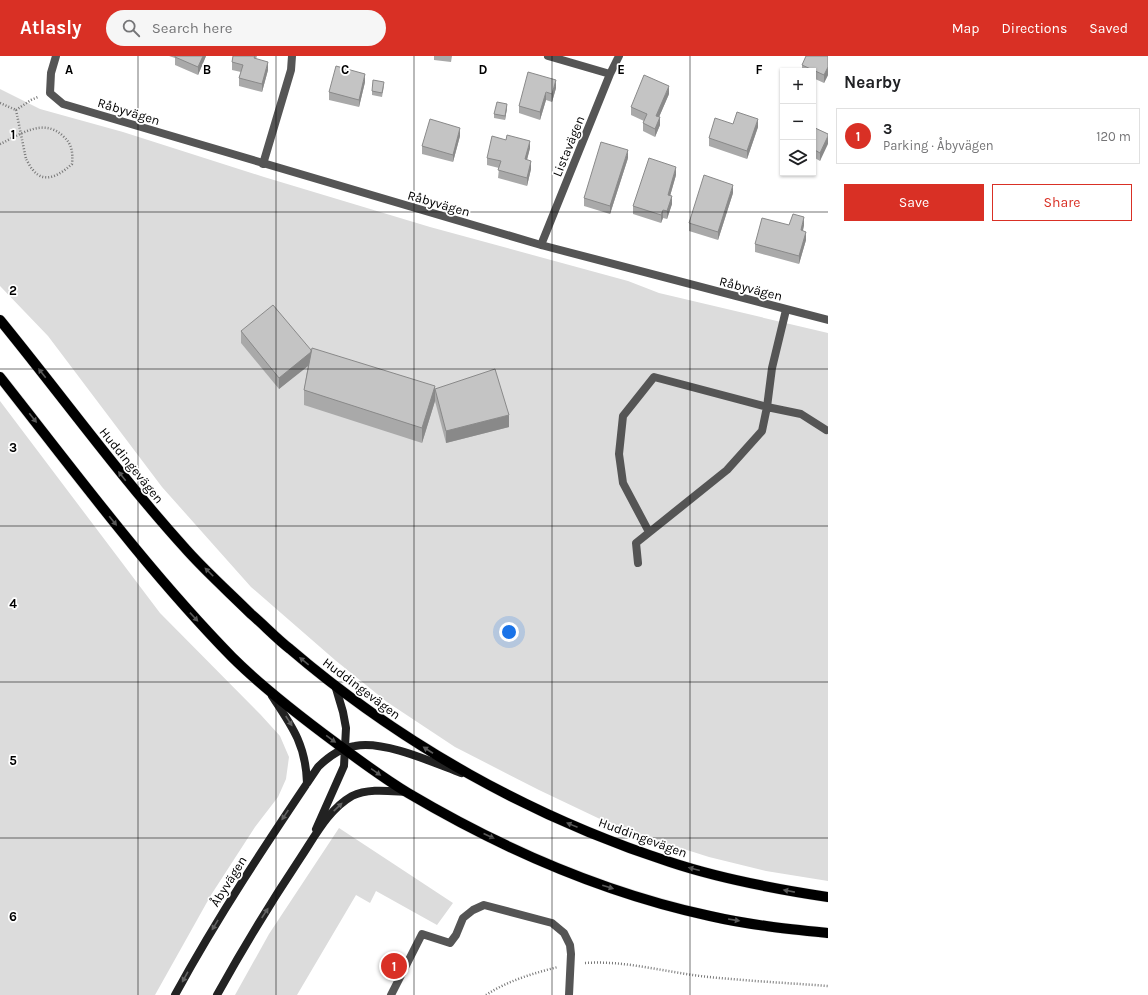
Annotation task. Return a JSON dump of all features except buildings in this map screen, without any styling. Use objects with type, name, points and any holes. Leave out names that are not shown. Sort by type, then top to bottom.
[{"type":"main road","name":"Huddingevägen","points":[[0,320],[129,484],[186,550],[289,649],[388,724],[474,777],[548,815],[610,840],[671,863],[732,879],[794,892],[828,897]]},
{"type":"main road","points":[[0,377],[159,578],[234,659],[312,725],[407,792],[483,834],[541,861],[598,884],[659,903],[711,916],[782,928],[828,933]]},
{"type":"street","points":[[50,93],[51,73],[56,56]]},
{"type":"street","points":[[263,164],[292,70],[292,56]]},
{"type":"street","points":[[548,56],[610,74]]},
{"type":"street","name":"Listavägen","points":[[541,245],[610,74],[619,56]]},
{"type":"street","name":"Råbyvägen","points":[[50,93],[63,104],[263,164],[541,245],[828,320]]},
{"type":"street","points":[[638,564],[636,543],[727,470],[762,431],[772,368],[786,310]]},
{"type":"street","points":[[649,532],[623,483],[619,454],[623,416],[654,377],[767,407],[801,414],[826,430]]},
{"type":"street","points":[[306,849],[344,766],[346,728],[335,685]]},
{"type":"street","points":[[268,689],[296,733],[307,766],[307,783]]},
{"type":"street","name":"Åbyvägen","points":[[175,995],[195,959],[265,844],[318,767],[326,759],[344,749],[355,746],[382,746],[474,777]]},
{"type":"street","points":[[217,995],[261,919],[329,816],[352,796],[385,790],[407,792]]},
{"type":"street","points":[[391,995],[422,934],[450,943],[456,935],[463,918],[472,910],[484,905],[552,923],[564,933],[570,945],[569,995]]},
{"type":"path","points":[[16,110],[31,100],[50,93]]},
{"type":"path","points":[[0,103],[16,110]]},
{"type":"path","points":[[0,144],[31,129],[48,127],[58,132],[69,142],[73,153],[72,164],[62,173],[51,177],[40,176],[33,170],[26,159],[16,110]]},
{"type":"path","points":[[486,995],[495,989],[536,973],[570,964],[596,962],[654,968],[708,977],[828,986]]},
{"type":"shaded area","points":[[0,89],[40,109],[123,132],[264,177],[430,227],[628,281],[659,293],[828,333],[828,881],[766,871],[709,857],[621,829],[539,790],[455,747],[387,702],[335,660],[251,587],[162,487],[48,336],[0,286]]},
{"type":"shaded area","points":[[0,401],[160,613],[280,736],[289,757],[286,779],[278,797],[255,827],[211,895],[155,995],[0,995]]},
{"type":"shaded area","points":[[339,828],[453,903],[437,925],[376,891],[370,903],[356,895],[297,995],[235,995],[269,934]]},
{"type":"place","name":"3","points":[[394,966]]}]
